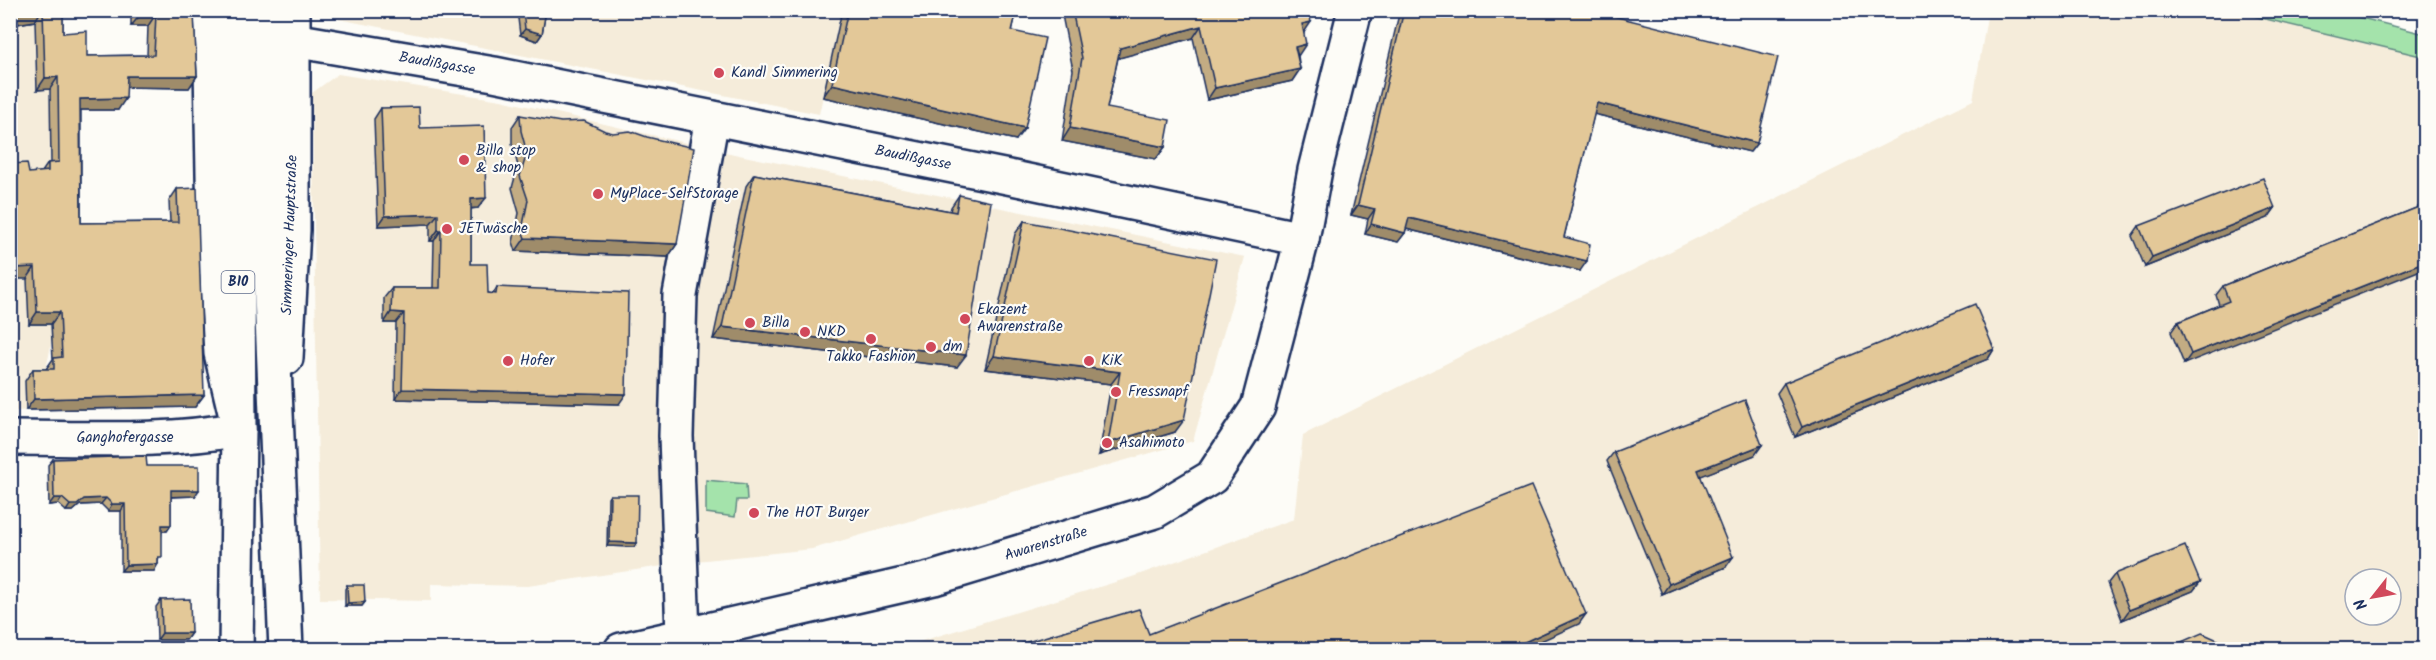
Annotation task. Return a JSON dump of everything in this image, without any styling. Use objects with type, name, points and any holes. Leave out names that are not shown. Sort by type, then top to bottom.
[{"type":"street","points":[[210,10],[214,228],[221,353],[238,429]]},
{"type":"street","name":"B10","points":[[236,10],[252,135]]},
{"type":"street","name":"B10","points":[[236,650],[238,429],[252,135],[265,10]]},
{"type":"street","points":[[1302,239],[1323,139],[1355,10]]},
{"type":"street","name":"Simmeringer Hauptstraße","points":[[278,459],[293,230],[293,25]]},
{"type":"street","name":"Baudißgasse","points":[[293,25],[452,66],[1013,178],[1302,239]]},
{"type":"street","points":[[683,635],[676,436],[680,295],[712,118]]},
{"type":"street","name":"Simmeringer Hauptstraße","points":[[252,135],[278,459],[286,650]]},
{"type":"street","name":"Awarenstraße","points":[[621,650],[945,574],[1155,511],[1212,477],[1258,407],[1302,239]]},
{"type":"street","name":"Ganghofergasse","points":[[10,438],[159,438],[199,436],[238,429]]},
{"type":"shaded area","points":[[10,11],[55,11],[38,90],[50,89],[51,256],[122,339],[52,341],[46,369],[47,410],[11,411]]},
{"type":"shaded area","name":"Kandl Simmering","points":[[324,11],[842,11],[819,114],[338,19]]},
{"type":"shaded area","points":[[1988,11],[2232,11],[2425,57],[2425,649],[892,650],[1132,577],[1294,519],[1303,435],[1973,100]]},
{"type":"shaded area","points":[[338,74],[501,100],[734,154],[1245,257],[1193,441],[812,549],[696,561],[528,586],[431,584],[431,601],[320,599],[312,93]]},
{"type":"green space","points":[[2232,11],[2334,11],[2425,34],[2425,57]]},
{"type":"green space","points":[[706,480],[746,484],[747,500],[737,500],[735,517],[706,513]]},
{"type":"building","points":[[10,10],[37,10],[10,15]]},
{"type":"building","points":[[43,10],[63,10],[63,33],[87,31],[87,56],[154,55],[156,14],[140,15],[139,10],[198,10],[198,13],[194,13],[197,76],[127,76],[126,98],[80,99],[81,223],[178,222],[177,189],[197,188],[204,395],[34,399],[33,369],[54,369],[54,358],[62,357],[60,312],[37,312],[35,267],[10,268],[10,164],[27,163],[29,173],[48,171],[48,163],[59,162],[58,77],[45,78]]},
{"type":"building","points":[[523,10],[546,10],[542,34],[525,29]]},
{"type":"building","points":[[848,10],[1017,10],[1012,31],[1045,38],[1025,128],[832,84]]},
{"type":"building","points":[[1072,10],[1308,10],[1311,22],[1302,24],[1306,44],[1295,47],[1300,69],[1215,88],[1201,26],[1120,48],[1107,108],[1170,120],[1165,147],[1070,128],[1082,58]]},
{"type":"building","points":[[1404,10],[1602,10],[1601,13],[1778,57],[1757,143],[1597,103],[1564,237],[1590,244],[1587,261],[1409,218],[1405,233],[1371,224],[1375,209],[1358,205]]},
{"type":"building","points":[[10,57],[14,81],[10,81]]},
{"type":"building","name":"Hofer","points":[[419,107],[420,128],[484,126],[486,198],[471,199],[471,264],[487,264],[488,293],[496,294],[497,287],[628,293],[626,394],[402,389],[404,313],[391,312],[392,288],[440,288],[441,230],[438,230],[438,214],[385,216],[381,108]]},
{"type":"building","name":"MyPlace-SelfStorage","points":[[520,115],[561,122],[584,121],[613,133],[630,131],[694,148],[677,244],[525,238],[522,230],[528,200],[520,176],[527,153],[521,131]]},
{"type":"building","points":[[754,174],[956,212],[959,195],[991,202],[966,355],[722,327]]},
{"type":"building","points":[[2263,178],[2275,208],[2152,257],[2139,226]]},
{"type":"building","points":[[2426,204],[2426,261],[2191,354],[2178,322],[2229,301],[2223,286]]},
{"type":"building","points":[[1024,221],[1216,259],[1184,420],[1108,443],[1120,372],[994,356]]},
{"type":"building","points":[[1975,304],[1994,349],[1802,427],[1784,383]]},
{"type":"building","points":[[1745,400],[1762,445],[1698,470],[1733,557],[1669,584],[1614,452]]},
{"type":"building","points":[[146,456],[147,466],[199,466],[199,490],[171,490],[171,525],[162,525],[162,557],[158,557],[158,564],[126,565],[125,504],[112,504],[106,498],[84,499],[77,505],[70,505],[62,498],[54,498],[53,459]]},
{"type":"building","points":[[1531,486],[1586,614],[1507,650],[1000,650],[1139,609],[1149,634]]},
{"type":"building","points":[[610,495],[638,495],[637,543],[609,542]]},
{"type":"building","points":[[2185,546],[2200,582],[2129,610],[2115,574]]},
{"type":"building","points":[[347,585],[364,585],[365,602],[348,603]]},
{"type":"building","points":[[190,599],[191,633],[162,633],[161,600]]},
{"type":"building","points":[[2202,633],[2240,650],[2163,650]]},
{"type":"place","name":"Kandl Simmering","points":[[719,73]]},
{"type":"place","name":"Billa stop & shop","points":[[464,160]]},
{"type":"place","name":"MyPlace-SelfStorage","points":[[598,194]]},
{"type":"place","name":"JETwäsche","points":[[447,229]]},
{"type":"place","name":"Ekazent Awarenstraße","points":[[965,319]]},
{"type":"place","name":"Billa","points":[[750,323]]},
{"type":"place","name":"NKD","points":[[805,332]]},
{"type":"place","name":"Takko Fashion","points":[[871,339]]},
{"type":"place","name":"dm","points":[[931,347]]},
{"type":"place","name":"Hofer","points":[[508,361]]},
{"type":"place","name":"KiK","points":[[1089,361]]},
{"type":"place","name":"Fressnapf","points":[[1116,392]]},
{"type":"place","name":"Asahimoto","points":[[1107,443]]},
{"type":"place","name":"The HOT Burger","points":[[754,513]]}]
